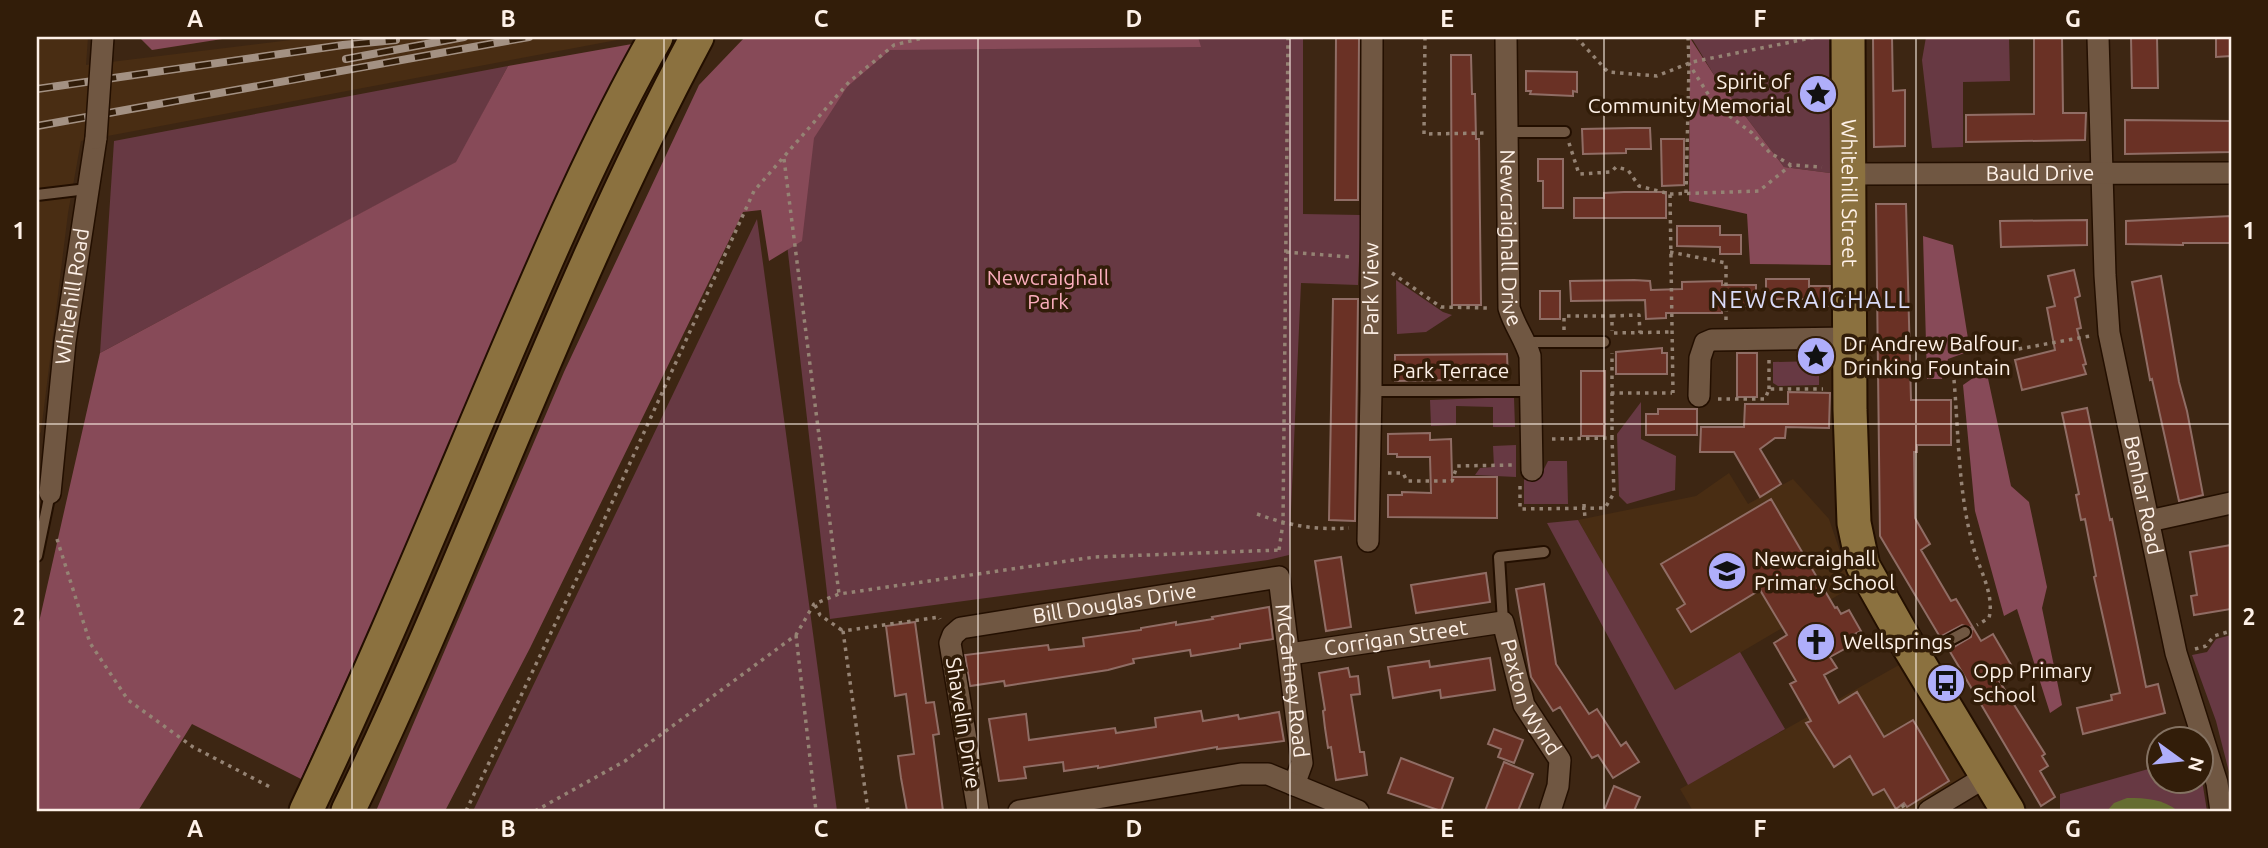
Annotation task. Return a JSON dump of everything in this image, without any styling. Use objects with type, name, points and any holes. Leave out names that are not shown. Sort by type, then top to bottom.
[{"type":"main road","points":[[348,811],[408,682],[560,321],[614,202],[697,37]]},
{"type":"main road","name":"Whitehill Street","points":[[1848,37],[1850,390],[1854,523],[1858,553],[1916,659],[2008,811]]},
{"type":"main road","points":[[306,811],[385,641],[582,181],[654,40]]},
{"type":"street","name":"Whitehill Road","points":[[49,500],[65,342],[96,138],[103,37]]},
{"type":"street","name":"Park View","points":[[1368,534],[1372,37]]},
{"type":"street","name":"Newcraighall Drive","points":[[1506,37],[1509,308],[1512,321],[1530,356],[1531,434],[1528,466]]},
{"type":"street","name":"Benhar Road","points":[[2098,37],[2109,333],[2176,653],[2217,783],[2221,811]]},
{"type":"street","name":"Bauld Drive","points":[[1849,171],[2231,173]]},
{"type":"street","points":[[1699,396],[1702,350],[1705,343],[1726,339],[1850,338]]},
{"type":"street","points":[[2149,521],[2231,503]]},
{"type":"street","name":"Bill Douglas Drive","points":[[953,635],[961,628],[1279,577]]},
{"type":"street","name":"McCartney Road","points":[[1279,577],[1302,763],[1294,785]]},
{"type":"street","name":"Corrigan Street","points":[[1290,654],[1503,622]]},
{"type":"street","name":"Paxton Wynd","points":[[1503,622],[1524,705],[1560,760],[1558,786],[1550,811]]},
{"type":"street","name":"Shavelin Drive","points":[[953,635],[950,643],[978,811]]},
{"type":"street","points":[[1020,811],[1241,774],[1268,774],[1358,811]]},
{"type":"street","points":[[1928,811],[1987,776]]},
{"type":"lane","points":[[1507,132],[1565,132]]},
{"type":"lane","points":[[37,195],[87,190]]},
{"type":"lane","points":[[1525,342],[1608,338]]},
{"type":"lane","name":"Park Terrace","points":[[1371,391],[1530,390]]},
{"type":"lane","name":"Whitehill Road","points":[[37,556],[49,500]]},
{"type":"lane","points":[[1503,622],[1499,557],[1544,552]]},
{"type":"lane","points":[[1916,659],[1965,632]]},
{"type":"path","points":[[466,811],[589,553],[754,191],[849,82],[894,45],[927,37]]},
{"type":"path","points":[[1279,577],[1283,523],[1288,37]]},
{"type":"path","points":[[1425,37],[1424,134],[1507,132]]},
{"type":"path","points":[[1576,37],[1608,72],[1657,76],[1689,64],[1816,37]]},
{"type":"path","points":[[1686,193],[1688,37]]},
{"type":"path","points":[[1689,64],[1715,105],[1752,133],[1770,153],[1791,165],[1849,171]]},
{"type":"path","points":[[1565,132],[1579,174],[1611,172],[1616,167],[1628,170],[1639,186],[1670,194],[1759,191],[1791,165]]},
{"type":"path","points":[[784,157],[839,594]]},
{"type":"path","points":[[1611,393],[1673,393],[1670,194]]},
{"type":"path","points":[[1286,252],[1371,258],[1441,307],[1509,308]]},
{"type":"path","points":[[1670,252],[1726,263],[1726,339]]},
{"type":"path","points":[[1370,472],[1403,473],[1407,481],[1452,481],[1457,466],[1528,466],[1520,509],[1605,508],[1614,493],[1608,338],[1612,316],[1639,315],[1640,332]]},
{"type":"path","name":"Newcraighall Drive","points":[[1564,342],[1564,316],[1612,316]]},
{"type":"path","points":[[1608,338],[1640,332],[1672,332]]},
{"type":"path","points":[[2002,352],[2109,333]]},
{"type":"path","points":[[1699,396],[1718,399],[1765,399],[1769,389],[1768,339]]},
{"type":"path","points":[[1954,380],[1964,507],[1970,537],[1992,605],[1989,618],[1965,632]]},
{"type":"path","points":[[1769,389],[1850,390]]},
{"type":"path","points":[[1531,434],[1555,439],[1612,438]]},
{"type":"path","points":[[49,500],[90,643],[128,700],[193,747],[270,787]]},
{"type":"path","points":[[1584,504],[1585,519]]},
{"type":"path","points":[[1257,514],[1283,523],[1319,530],[1368,534]]},
{"type":"path","points":[[535,811],[625,761],[796,635],[814,604],[839,594],[1095,557],[1279,550]]},
{"type":"path","points":[[814,604],[820,615],[843,631],[939,617],[953,635]]},
{"type":"path","points":[[843,631],[868,811]]},
{"type":"path","points":[[2176,653],[2206,646],[2214,636],[2231,631]]},
{"type":"path","points":[[796,635],[816,811]]},
{"type":"path","points":[[1894,811],[1905,805]]},
{"type":"shaded area","points":[[37,37],[88,37],[86,65],[315,37],[633,37],[81,141],[68,213],[41,432],[37,436]]},
{"type":"shaded area","points":[[139,37],[235,37],[152,50]]},
{"type":"shaded area","points":[[745,37],[1198,37],[1201,47],[890,50],[847,87],[814,138],[802,241],[769,261],[761,210],[743,212],[530,648],[445,811],[376,811],[564,372],[699,85]]},
{"type":"shaded area","points":[[1690,38],[1714,75],[1784,167],[1830,173],[1831,265],[1750,264],[1747,214],[1689,201]]},
{"type":"shaded area","points":[[632,44],[505,333],[301,779],[192,724],[138,811],[37,811],[37,631],[100,353],[456,162],[508,66]]},
{"type":"shaded area","points":[[1923,236],[1953,245],[1970,351],[1948,359],[1942,379],[1927,379]]},
{"type":"shaded area","points":[[1986,369],[2011,486],[2029,502],[2047,587],[2042,608],[2062,705],[2050,713],[2017,609],[2004,616],[1975,511],[1963,385]]},
{"type":"shaded area","name":"Newcraighall Primary School","points":[[1729,473],[1748,504],[1793,479],[1829,519],[1852,587],[1675,691],[1578,520],[1696,496]]},
{"type":"shaded area","points":[[1906,661],[1974,774],[1914,811],[1693,811],[1680,789]]},
{"type":"shaded area","points":[[2127,798],[2154,800],[2178,811],[2107,811],[2114,803]]},
{"type":"green space","name":"Newcraighall Park","points":[[1303,37],[1303,214],[1361,215],[1358,285],[1301,283],[1289,555],[830,619],[780,183],[843,74],[893,39]]},
{"type":"green space","points":[[1691,37],[1829,37],[1830,173],[1784,167],[1714,75]]},
{"type":"green space","points":[[1926,37],[2009,37],[2010,81],[1963,82],[1963,147],[1932,148],[1922,60]]},
{"type":"green space","points":[[508,66],[457,162],[100,353],[114,141]]},
{"type":"green space","points":[[757,219],[837,811],[473,811]]},
{"type":"green space","points":[[1396,280],[1443,312],[1452,315],[1426,332],[1397,334]]},
{"type":"green space","points":[[1819,361],[1819,385],[1778,386],[1773,383],[1773,362]]},
{"type":"green space","points":[[1514,397],[1515,427],[1493,427],[1493,407],[1456,406],[1456,425],[1431,426],[1430,400]]},
{"type":"green space","points":[[1641,402],[1641,439],[1676,456],[1675,490],[1627,504],[1619,496],[1617,434]]},
{"type":"green space","points":[[1516,445],[1516,477],[1475,475],[1480,468],[1494,467],[1493,446]]},
{"type":"green space","points":[[1548,461],[1567,461],[1568,504],[1524,504],[1524,477],[1540,477]]},
{"type":"green space","points":[[1578,520],[1675,690],[1740,652],[1785,729],[1688,785],[1547,523]]},
{"type":"green space","points":[[2231,635],[2231,780],[2216,721],[2192,655],[2207,652],[2216,639]]},
{"type":"green space","points":[[2146,770],[2146,796],[2205,796],[2207,811],[2060,811],[2060,794]]},
{"type":"building","points":[[1336,37],[1359,37],[1358,200],[1335,200]]},
{"type":"building","points":[[1873,37],[1892,37],[1893,91],[1905,90],[1905,146],[1874,147]]},
{"type":"building","points":[[2034,37],[2062,37],[2063,113],[2086,113],[2085,140],[1966,142],[1966,115],[2034,114]]},
{"type":"building","points":[[2131,37],[2157,37],[2158,88],[2132,88]]},
{"type":"building","points":[[2216,37],[2231,37],[2231,56],[2216,57]]},
{"type":"building","points":[[1451,55],[1471,55],[1476,139],[1479,139],[1481,305],[1452,305]]},
{"type":"building","points":[[1526,71],[1577,72],[1577,92],[1573,91],[1573,96],[1530,94],[1531,91],[1526,91]]},
{"type":"building","points":[[2125,120],[2231,121],[2231,152],[2125,154]]},
{"type":"building","points":[[1650,128],[1651,149],[1626,149],[1626,153],[1583,154],[1582,129]]},
{"type":"building","points":[[1661,139],[1684,139],[1684,185],[1662,186]]},
{"type":"building","points":[[1538,159],[1563,159],[1563,208],[1543,208],[1543,181],[1538,181]]},
{"type":"building","points":[[1666,192],[1666,218],[1574,218],[1574,198],[1604,198],[1604,193]]},
{"type":"building","points":[[1876,204],[1906,204],[1911,400],[1951,400],[1951,445],[1917,445],[1917,452],[1914,452],[1915,518],[1930,544],[1921,550],[1951,601],[1956,599],[1981,641],[1993,634],[2014,670],[1998,679],[2045,754],[2042,756],[2048,766],[2040,771],[2055,797],[2041,806],[1949,650],[1971,637],[1972,628],[1962,625],[1940,637],[1880,536]]},
{"type":"building","points":[[2231,216],[2231,243],[2126,244],[2126,221]]},
{"type":"building","points":[[2087,220],[2087,245],[2001,247],[2000,221]]},
{"type":"building","points":[[1677,226],[1720,226],[1720,235],[1741,235],[1741,254],[1720,254],[1720,247],[1677,246]]},
{"type":"building","points":[[2074,270],[2080,296],[2075,298],[2081,328],[2077,329],[2086,374],[2022,390],[2015,360],[2055,350],[2047,308],[2055,306],[2048,276]]},
{"type":"building","points":[[2161,276],[2179,382],[2203,495],[2179,501],[2152,379],[2150,380],[2132,282]]},
{"type":"building","points":[[1766,279],[1809,279],[1809,286],[1830,286],[1829,306],[1809,306],[1809,299],[1766,299]]},
{"type":"building","points":[[1570,281],[1650,281],[1651,290],[1682,289],[1682,282],[1722,281],[1722,285],[1756,285],[1756,306],[1722,306],[1722,313],[1666,313],[1666,318],[1646,319],[1645,300],[1571,301]]},
{"type":"building","points":[[1540,291],[1560,291],[1560,319],[1540,319]]},
{"type":"building","points":[[1333,299],[1358,299],[1355,521],[1329,520]]},
{"type":"building","points":[[1662,348],[1662,353],[1667,353],[1667,374],[1616,374],[1616,352]]},
{"type":"building","points":[[1737,353],[1757,353],[1757,397],[1737,397]]},
{"type":"building","points":[[1507,354],[1508,379],[1395,381],[1395,355]]},
{"type":"building","points":[[1581,371],[1605,371],[1605,436],[1581,436]]},
{"type":"building","points":[[1788,392],[1830,393],[1829,428],[1786,427],[1785,438],[1775,438],[1760,449],[1781,484],[1760,497],[1734,452],[1700,452],[1701,427],[1744,427],[1745,404],[1788,404]]},
{"type":"building","points":[[2087,408],[2146,687],[2158,684],[2165,713],[2083,734],[2077,708],[2112,700],[2111,695],[2120,693],[2094,577],[2096,576],[2085,519],[2081,520],[2076,495],[2079,494],[2062,413]]},
{"type":"building","points":[[1658,409],[1697,409],[1697,435],[1646,435],[1646,414],[1658,414]]},
{"type":"building","points":[[1430,433],[1430,440],[1451,439],[1452,477],[1497,477],[1497,518],[1388,517],[1388,495],[1402,495],[1402,492],[1431,493],[1430,457],[1397,457],[1397,454],[1388,454],[1388,434]]},
{"type":"building","points":[[1771,499],[1835,608],[1837,607],[1841,614],[1849,610],[1861,631],[1853,635],[1857,642],[1830,657],[1837,668],[1824,675],[1839,703],[1857,692],[1884,737],[1913,720],[1949,781],[1907,807],[1904,803],[1896,809],[1884,789],[1873,795],[1850,756],[1834,767],[1806,723],[1811,721],[1790,684],[1796,681],[1774,643],[1787,635],[1760,590],[1691,632],[1677,609],[1685,604],[1661,564]]},
{"type":"building","points":[[2231,545],[2231,609],[2194,615],[2191,596],[2197,595],[2190,552]]},
{"type":"building","points":[[1341,557],[1351,627],[1326,631],[1315,561]]},
{"type":"building","points":[[1486,573],[1490,602],[1416,613],[1411,585]]},
{"type":"building","points":[[1544,584],[1556,664],[1589,714],[1597,709],[1621,746],[1626,742],[1639,762],[1613,778],[1598,755],[1592,758],[1560,707],[1553,711],[1531,677],[1516,589]]},
{"type":"building","points":[[1269,607],[1273,639],[1240,644],[1240,648],[1191,656],[1190,650],[1133,659],[1134,663],[1108,670],[1005,686],[1004,681],[970,686],[965,655],[1048,645],[1049,650],[1084,646],[1083,638],[1176,622],[1176,625],[1213,619],[1212,617]]},
{"type":"building","points":[[915,622],[926,703],[934,702],[939,734],[933,735],[943,811],[907,811],[901,778],[898,756],[914,754],[906,694],[895,696],[886,626]]},
{"type":"building","points":[[1490,658],[1495,690],[1441,698],[1440,690],[1393,698],[1388,667],[1429,661],[1430,667]]},
{"type":"building","points":[[1348,668],[1350,677],[1358,676],[1360,694],[1351,695],[1360,752],[1364,752],[1367,775],[1336,780],[1331,747],[1328,748],[1319,673]]},
{"type":"building","points":[[1201,711],[1203,721],[1238,715],[1239,719],[1279,712],[1284,741],[1217,747],[1098,768],[1064,771],[1063,762],[1024,767],[1026,778],[999,781],[989,719],[1026,714],[1029,740],[1115,728],[1116,733],[1156,727],[1155,718]]},
{"type":"building","points":[[1494,729],[1523,740],[1514,763],[1498,757],[1501,749],[1488,744]]},
{"type":"building","points":[[1401,758],[1453,778],[1441,811],[1388,793]]},
{"type":"building","points":[[1504,762],[1533,774],[1518,811],[1485,811]]},
{"type":"building","points":[[1614,786],[1640,797],[1634,811],[1604,811]]},
{"type":"railway","points":[[346,59],[464,37]]},
{"type":"railway","points":[[37,126],[529,37]]},
{"type":"railway","points":[[37,89],[343,45],[396,40]]},
{"type":"place","name":"Spirit of Community Memorial","points":[[1818,94]]},
{"type":"place","name":"Dr Andrew Balfour Drinking Fountain","points":[[1816,356]]},
{"type":"place","name":"Newcraighall Primary School","points":[[1727,571]]},
{"type":"place","name":"Wellsprings","points":[[1816,642]]},
{"type":"place","name":"Opp Primary School","points":[[1946,683]]},
{"type":"district","name":"NEWCRAIGHALL","points":[[1811,300]]}]
